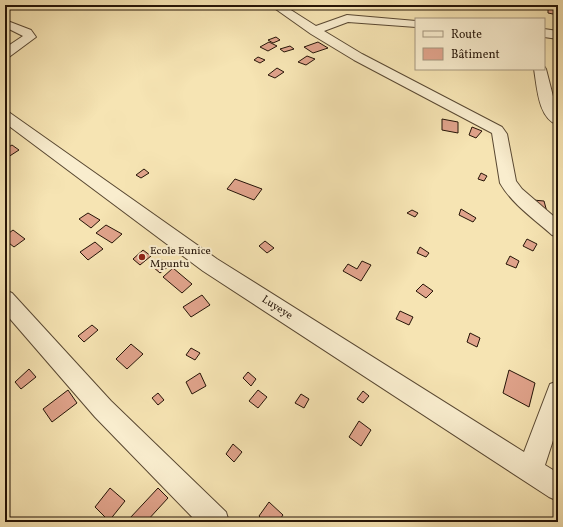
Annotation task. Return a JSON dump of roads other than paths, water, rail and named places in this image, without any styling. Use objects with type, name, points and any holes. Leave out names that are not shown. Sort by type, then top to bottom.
[{"type":"street","points":[[276,5],[315,32],[371,65],[497,130],[500,134],[508,183],[522,198],[558,230]]},
{"type":"street","points":[[315,32],[347,18],[415,24]]},
{"type":"street","points":[[5,23],[27,33],[30,37],[5,54]]},
{"type":"street","points":[[545,33],[558,35]]},
{"type":"street","points":[[540,70],[553,103],[549,109],[558,120]]},
{"type":"street","name":"Luyeye","points":[[5,116],[210,265],[558,488]]},
{"type":"street","points":[[5,299],[103,409],[216,522]]},
{"type":"street","points":[[530,470],[558,392]]},
{"type":"place","name":"Ecole Eunice Mpuntu","points":[[142,257]]}]
